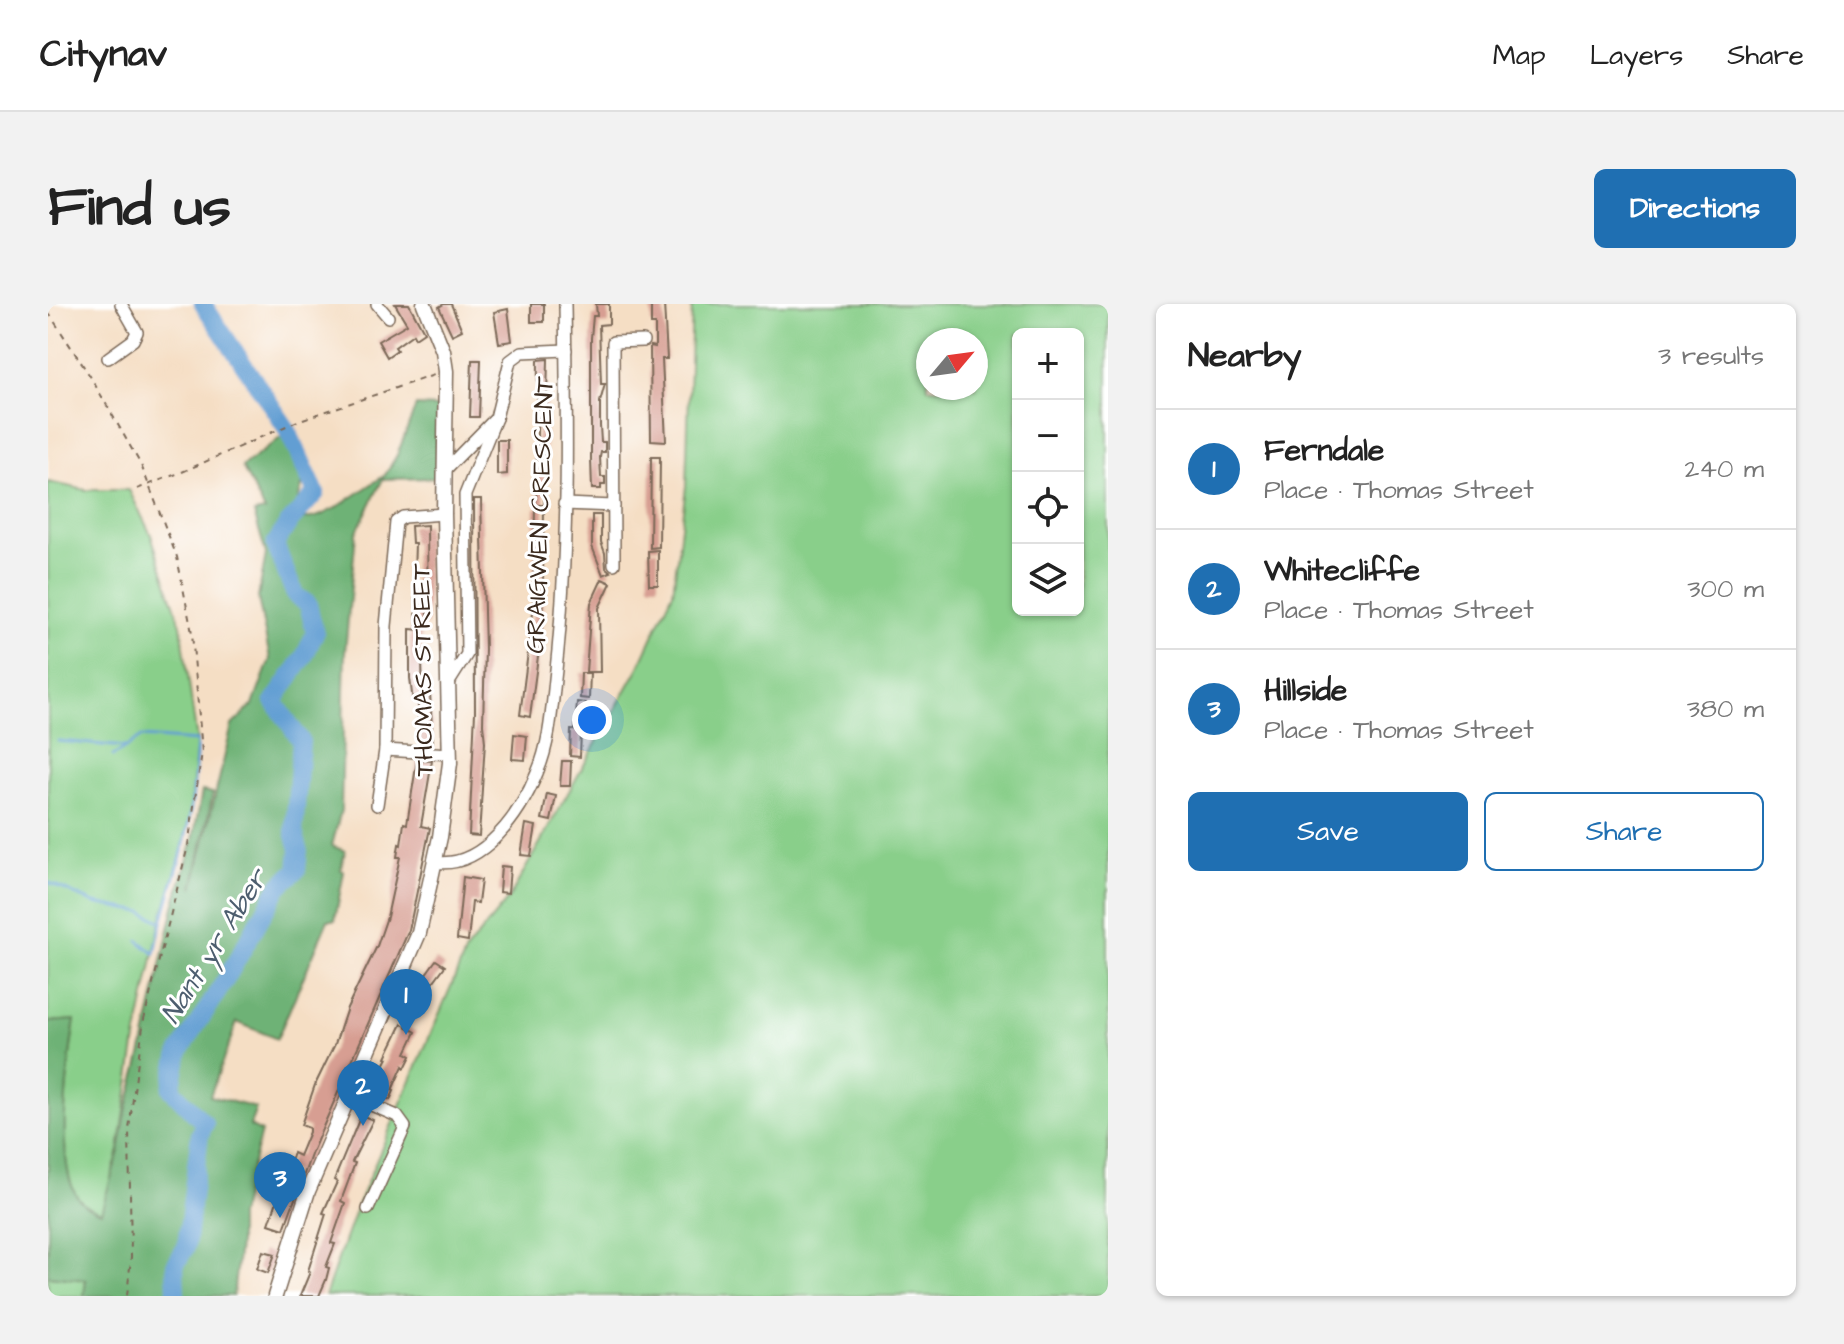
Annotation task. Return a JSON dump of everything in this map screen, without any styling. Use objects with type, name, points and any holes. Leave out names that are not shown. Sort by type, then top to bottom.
[{"type":"main road","name":"THOMAS STREET","points":[[275,1296],[308,1191],[419,933],[447,790],[450,754],[444,514],[446,371],[443,351],[424,304]]},
{"type":"street","points":[[108,358],[133,340],[137,332],[121,304]]},
{"type":"street","points":[[377,304],[388,317]]},
{"type":"street","name":"GRAIGWEN CRESCENT","points":[[434,862],[445,864],[468,859],[492,841],[515,811],[537,773],[547,737],[562,622],[565,304]]},
{"type":"street","points":[[614,564],[613,342],[643,341]]},
{"type":"street","points":[[448,684],[467,654],[465,495],[496,418],[510,361],[522,352],[566,350]]},
{"type":"street","points":[[444,471],[496,418]]},
{"type":"street","points":[[564,504],[614,506]]},
{"type":"street","points":[[377,805],[385,750],[386,626],[396,522],[403,517],[444,514]]},
{"type":"street","points":[[385,750],[450,754]]},
{"type":"street","points":[[348,1095],[397,1116],[405,1127],[368,1209]]},
{"type":"path","points":[[48,312],[90,376],[141,465],[177,557],[192,633],[202,752],[188,846],[144,1019],[137,1068],[129,1129],[131,1257],[127,1296]]},
{"type":"path","points":[[137,489],[300,420],[446,371]]},
{"type":"green space","points":[[692,304],[1108,304],[1108,1296],[325,1296],[356,1208],[467,949],[509,898],[639,667],[673,592],[686,486]]},
{"type":"green space","points":[[416,406],[437,407],[437,478],[383,479],[356,533],[345,652],[341,810],[332,846],[345,851],[335,920],[328,920],[277,1039],[237,1022],[210,1096],[256,1108],[250,1126],[261,1132],[239,1216],[233,1296],[84,1296],[86,1280],[48,1276],[48,1022],[75,1020],[65,1117],[68,1170],[74,1190],[84,1204],[101,1212],[119,1151],[202,791],[213,793],[193,888],[232,725],[253,705],[270,659],[258,598],[266,554],[254,513],[265,511],[242,467],[288,432],[306,472],[298,500],[299,511],[289,523],[319,516],[385,475],[397,455]]},
{"type":"green space","points":[[48,482],[86,490],[129,490],[151,535],[181,625],[197,741],[190,816],[161,921],[136,1039],[119,1150],[102,1212],[84,1204],[74,1191],[68,1170],[65,1117],[75,1020],[48,1022]]},
{"type":"green space","points":[[48,1276],[86,1280],[84,1296],[48,1296]]},
{"type":"building","points":[[395,304],[409,304],[424,332],[415,338],[413,334],[387,357],[378,341],[407,324]]},
{"type":"building","points":[[451,304],[462,330],[452,335],[439,307]]},
{"type":"building","points":[[531,304],[544,304],[544,322],[531,322]]},
{"type":"building","points":[[596,304],[609,304],[609,324],[599,325],[601,384],[605,384],[600,402],[601,442],[605,442],[605,452],[601,452],[600,457],[601,477],[605,477],[605,485],[601,485],[601,489],[592,489],[591,459],[591,338],[593,316],[597,316]]},
{"type":"building","points":[[651,304],[664,304],[667,359],[662,359],[666,441],[651,440],[650,346],[655,347],[655,324],[651,324]]},
{"type":"building","points":[[508,309],[512,341],[499,343],[494,312]]},
{"type":"building","points":[[548,359],[544,505],[536,505],[538,360]]},
{"type":"building","points":[[472,360],[481,360],[479,417],[470,417]]},
{"type":"building","points":[[497,440],[507,440],[507,474],[497,475]]},
{"type":"building","points":[[651,457],[660,457],[659,547],[650,548]]},
{"type":"building","points":[[474,499],[481,499],[485,649],[485,742],[479,836],[469,835],[475,712]]},
{"type":"building","points":[[535,508],[544,508],[542,626],[530,717],[520,715],[533,613]]},
{"type":"building","points":[[592,515],[601,515],[601,542],[606,568],[611,572],[603,575],[592,546]]},
{"type":"building","points":[[427,525],[428,625],[417,626],[415,543],[412,543],[411,526]]},
{"type":"building","points":[[658,550],[658,585],[649,585],[648,551]]},
{"type":"building","points":[[602,579],[611,583],[599,608],[600,672],[586,672],[591,603]]},
{"type":"building","points":[[410,629],[421,630],[423,693],[430,693],[433,744],[419,744],[418,702],[413,702],[410,678]]},
{"type":"building","points":[[581,673],[590,673],[589,699],[580,698]]},
{"type":"building","points":[[577,702],[586,703],[585,729],[575,729]]},
{"type":"building","points":[[571,730],[581,731],[580,757],[570,756]]},
{"type":"building","points":[[514,734],[527,736],[525,760],[512,759]]},
{"type":"building","points":[[417,760],[432,761],[421,826],[430,828],[409,930],[312,1152],[284,1229],[269,1224],[278,1198],[273,1196],[278,1183],[290,1188],[295,1172],[287,1169],[293,1153],[299,1156],[309,1132],[309,1128],[301,1125],[315,1085],[387,917]]},
{"type":"building","points":[[562,761],[571,761],[570,786],[560,786]]},
{"type":"building","points":[[547,794],[556,796],[551,821],[542,819]]},
{"type":"building","points":[[526,824],[536,826],[531,856],[521,855]]},
{"type":"building","points":[[501,866],[510,867],[508,893],[499,892]]},
{"type":"building","points":[[463,877],[481,880],[478,903],[472,902],[468,941],[457,939]]},
{"type":"building","points":[[436,960],[445,966],[423,996],[426,999],[419,1013],[407,1006]]},
{"type":"building","points":[[402,1024],[416,1032],[406,1053],[411,1056],[405,1068],[403,1066],[390,1100],[384,1097],[382,1100],[372,1096]]},
{"type":"building","points":[[361,1115],[373,1120],[352,1162],[355,1163],[341,1201],[345,1203],[331,1243],[335,1244],[326,1267],[329,1268],[326,1280],[319,1296],[300,1296],[310,1272],[326,1214],[323,1213],[337,1182],[334,1180]]},
{"type":"building","points":[[263,1251],[275,1254],[268,1273],[257,1269]]},
{"type":"waterway","name":"Nant yr Aber","points":[[176,1296],[175,1265],[186,1247],[200,1134],[205,1124],[171,1089],[179,1053],[279,886],[297,870],[299,849],[294,832],[301,741],[274,701],[304,657],[315,633],[308,604],[295,595],[275,544],[316,493],[287,429],[203,304]]},
{"type":"waterway","points":[[113,756],[142,737],[197,741],[188,825],[155,954],[138,940]]},
{"type":"waterway","points":[[58,741],[126,747]]},
{"type":"waterway","points":[[48,882],[94,903],[143,912],[160,921]]},
{"type":"place","name":"Ferndale","points":[[406,1035]]},
{"type":"place","name":"Whitecliffe","points":[[363,1126]]},
{"type":"place","name":"Hillside","points":[[280,1218]]}]
